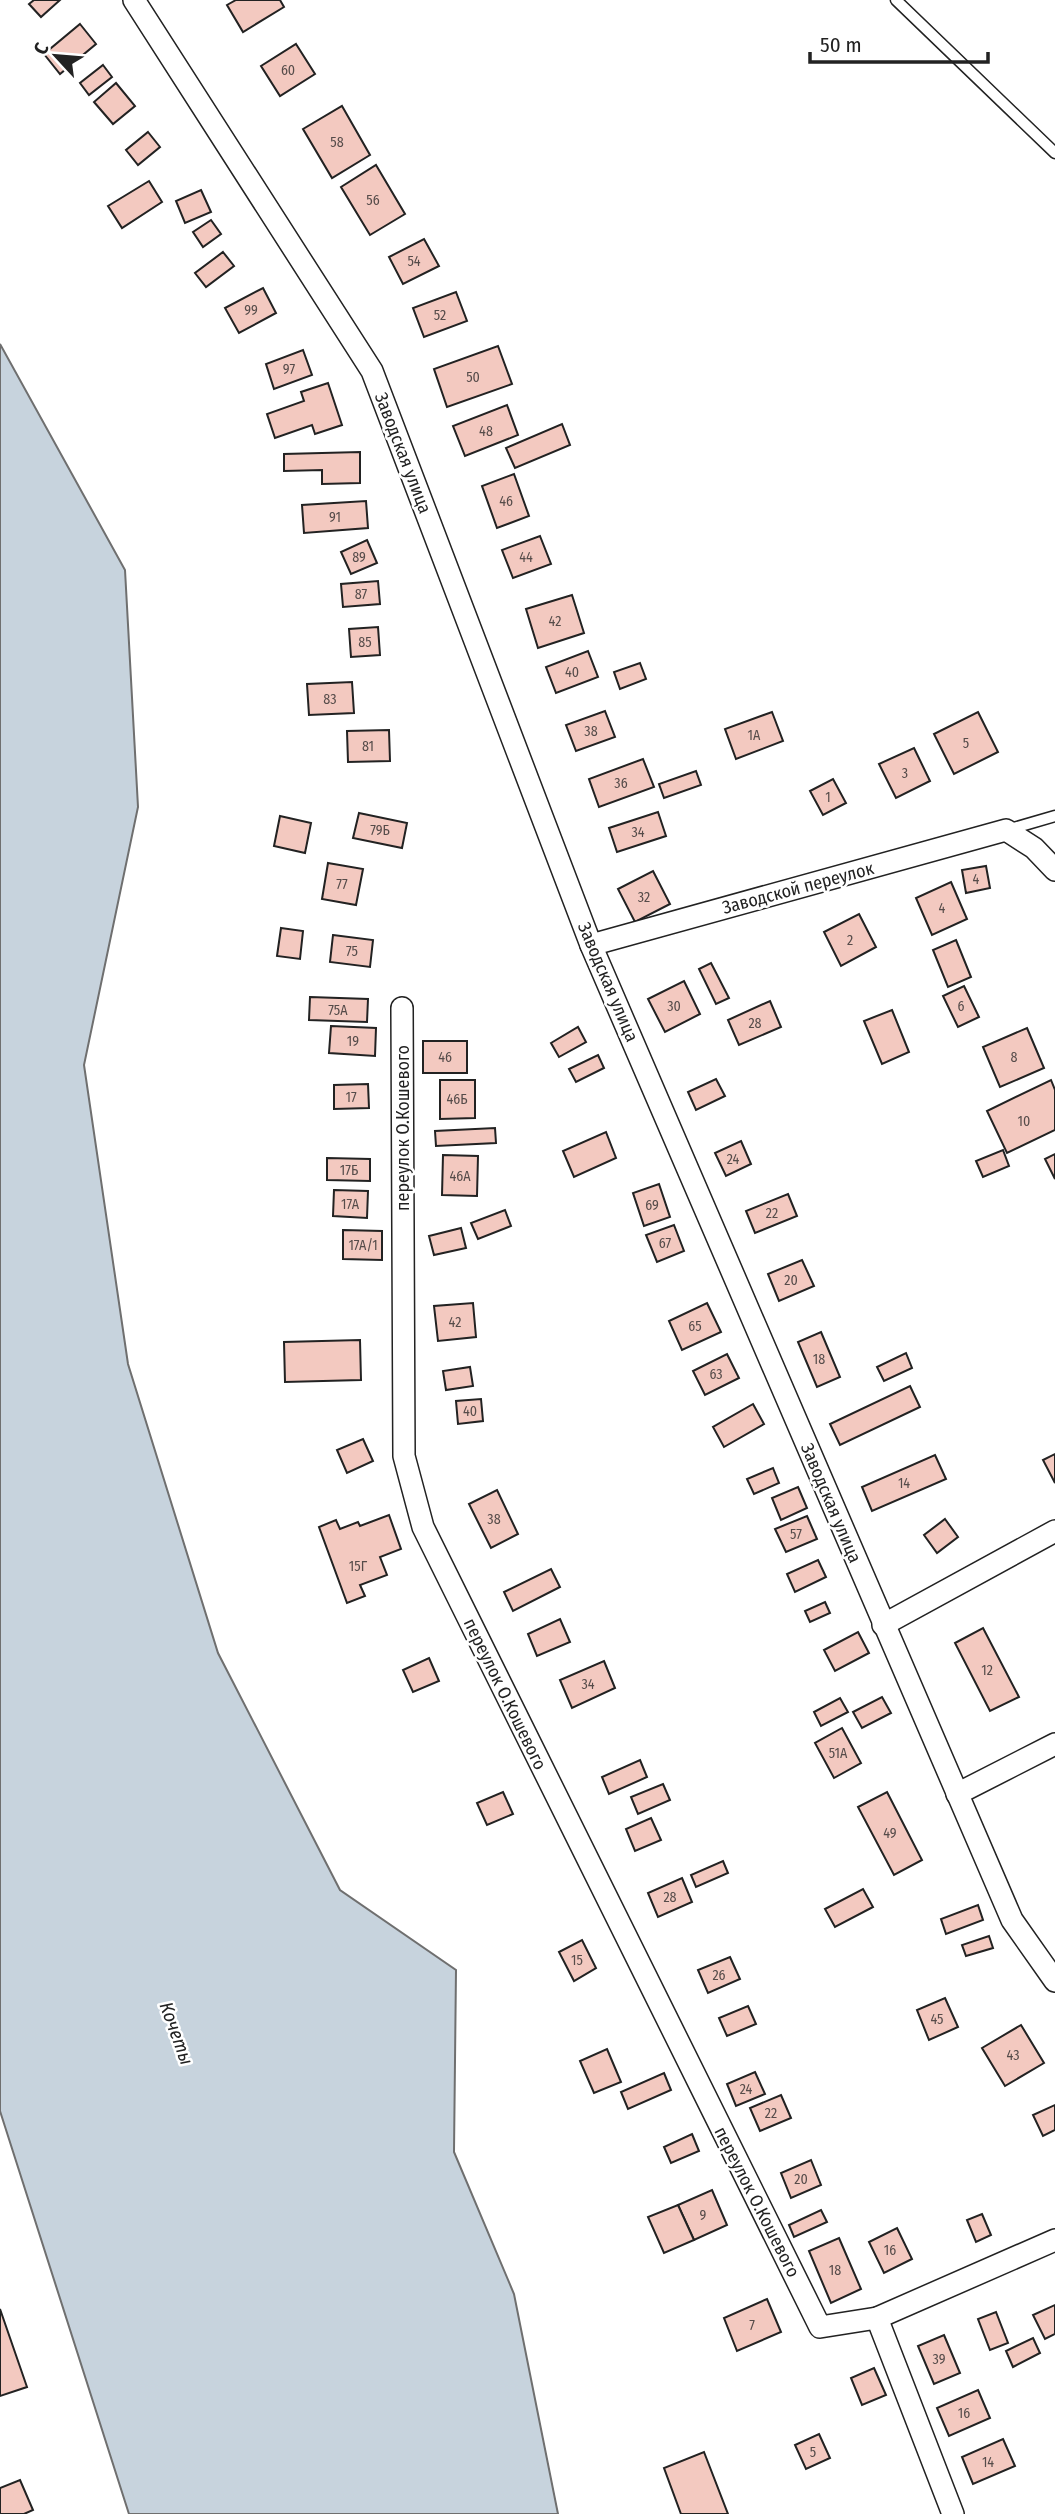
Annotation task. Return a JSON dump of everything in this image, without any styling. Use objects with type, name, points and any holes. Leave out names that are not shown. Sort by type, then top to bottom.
[{"type":"street","name":"Заводская улица","points":[[134,0],[372,371],[591,945],[1012,1920],[1055,1981]]},
{"type":"street","name":"Заводской переулок","points":[[591,945],[1006,830]]},
{"type":"street","points":[[1006,830],[1034,848],[1055,870]]},
{"type":"street","name":"переулок О.Кошевого","points":[[402,1009],[404,1456],[423,1527],[820,2327],[877,2318]]},
{"type":"street","points":[[883,1625],[1055,1531]]},
{"type":"street","points":[[957,1794],[1055,1744]]},
{"type":"street","points":[[953,2514],[877,2318],[1055,2240]]},
{"type":"lane","points":[[897,0],[1054,147]]},
{"type":"lane","name":"Заводской переулок","points":[[1006,830],[1055,816]]},
{"type":"water","name":"Кочеты","points":[[0,344],[125,570],[138,807],[84,1065],[128,1364],[218,1653],[340,1890],[456,1970],[454,2152],[514,2294],[558,2514],[129,2514],[0,2111]]},
{"type":"building","points":[[34,0],[60,0],[41,17],[29,4]]},
{"type":"building","points":[[236,0],[280,0],[284,7],[243,32],[227,5]]},
{"type":"building","points":[[80,24],[96,44],[60,74],[44,54]]},
{"type":"building","points":[[296,44],[315,74],[280,96],[261,66]]},
{"type":"building","points":[[103,65],[112,77],[89,95],[80,83]]},
{"type":"building","points":[[116,83],[135,106],[113,124],[94,102]]},
{"type":"building","points":[[342,106],[370,155],[332,178],[303,129]]},
{"type":"building","points":[[148,132],[160,147],[138,165],[126,150]]},
{"type":"building","points":[[376,165],[405,214],[370,235],[341,187]]},
{"type":"building","points":[[149,181],[162,202],[122,228],[108,206]]},
{"type":"building","points":[[201,190],[211,212],[185,223],[176,201]]},
{"type":"building","points":[[211,220],[221,234],[203,247],[193,232]]},
{"type":"building","points":[[424,239],[439,266],[403,284],[389,257]]},
{"type":"building","points":[[223,252],[234,266],[206,287],[195,273]]},
{"type":"building","points":[[263,288],[276,313],[239,333],[225,308]]},
{"type":"building","points":[[456,292],[467,321],[424,337],[413,308]]},
{"type":"building","points":[[498,346],[512,384],[447,407],[434,369]]},
{"type":"building","points":[[303,350],[312,375],[274,389],[266,364]]},
{"type":"building","points":[[328,383],[342,425],[315,434],[312,425],[275,438],[267,414],[304,401],[301,392]]},
{"type":"building","points":[[507,405],[518,435],[465,456],[453,426]]},
{"type":"building","points":[[562,424],[570,445],[515,468],[506,448]]},
{"type":"building","points":[[360,452],[360,483],[322,484],[322,470],[284,471],[284,454]]},
{"type":"building","points":[[514,474],[529,516],[497,528],[482,486]]},
{"type":"building","points":[[366,501],[368,528],[304,533],[302,505]]},
{"type":"building","points":[[540,536],[551,564],[513,578],[502,550]]},
{"type":"building","points":[[367,540],[377,563],[351,574],[341,552]]},
{"type":"building","points":[[378,581],[380,604],[343,607],[341,584]]},
{"type":"building","points":[[572,595],[584,633],[538,648],[526,609]]},
{"type":"building","points":[[378,627],[380,655],[351,657],[349,629]]},
{"type":"building","points":[[588,651],[598,677],[556,693],[546,667]]},
{"type":"building","points":[[640,663],[646,679],[620,689],[614,672]]},
{"type":"building","points":[[352,682],[354,713],[309,715],[307,684]]},
{"type":"building","points":[[605,711],[615,737],[576,751],[566,725]]},
{"type":"building","points":[[772,712],[783,741],[736,759],[725,729]]},
{"type":"building","points":[[978,712],[998,752],[954,774],[934,734]]},
{"type":"building","points":[[389,730],[390,761],[348,762],[347,731]]},
{"type":"building","points":[[914,748],[930,781],[896,798],[879,764]]},
{"type":"building","points":[[643,759],[654,787],[599,807],[589,779]]},
{"type":"building","points":[[696,771],[701,785],[664,798],[659,784]]},
{"type":"building","points":[[833,779],[846,803],[823,815],[810,791]]},
{"type":"building","points":[[658,812],[666,836],[617,852],[609,828]]},
{"type":"building","points":[[359,813],[407,823],[402,848],[353,838]]},
{"type":"building","points":[[280,816],[311,823],[305,853],[274,846]]},
{"type":"building","points":[[328,863],[363,869],[356,905],[322,899]]},
{"type":"building","points":[[986,866],[990,888],[966,893],[962,870]]},
{"type":"building","points":[[653,871],[670,904],[635,922],[618,889]]},
{"type":"building","points":[[951,882],[967,919],[932,935],[916,898]]},
{"type":"building","points":[[859,914],[876,947],[841,966],[824,932]]},
{"type":"building","points":[[281,928],[303,931],[300,959],[277,956]]},
{"type":"building","points":[[333,935],[373,940],[370,967],[330,962]]},
{"type":"building","points":[[956,940],[971,977],[948,987],[933,950]]},
{"type":"building","points":[[711,963],[729,998],[716,1004],[699,969]]},
{"type":"building","points":[[684,981],[700,1014],[665,1032],[648,999]]},
{"type":"building","points":[[964,986],[979,1017],[958,1027],[943,996]]},
{"type":"building","points":[[310,997],[368,999],[367,1022],[309,1020]]},
{"type":"building","points":[[770,1001],[781,1027],[739,1045],[728,1020]]},
{"type":"building","points":[[892,1010],[909,1052],[882,1064],[864,1021]]},
{"type":"building","points":[[331,1026],[376,1028],[375,1056],[329,1053]]},
{"type":"building","points":[[578,1027],[586,1042],[559,1057],[551,1043]]},
{"type":"building","points":[[1027,1028],[1044,1068],[1000,1087],[983,1047]]},
{"type":"building","points":[[423,1041],[467,1041],[467,1073],[423,1073]]},
{"type":"building","points":[[598,1055],[604,1068],[576,1082],[569,1069]]},
{"type":"building","points":[[716,1079],[725,1096],[696,1110],[688,1092]]},
{"type":"building","points":[[440,1080],[475,1080],[475,1118],[440,1119]]},
{"type":"building","points":[[1051,1080],[1055,1090],[1055,1130],[1007,1153],[987,1111]]},
{"type":"building","points":[[368,1084],[369,1108],[334,1109],[334,1085]]},
{"type":"building","points":[[495,1128],[496,1143],[436,1146],[435,1131]]},
{"type":"building","points":[[606,1132],[616,1158],[574,1177],[563,1151]]},
{"type":"building","points":[[741,1141],[751,1164],[726,1176],[715,1153]]},
{"type":"building","points":[[1003,1150],[1009,1166],[983,1177],[976,1161]]},
{"type":"building","points":[[1055,1154],[1055,1179],[1045,1159]]},
{"type":"building","points":[[443,1155],[478,1156],[477,1196],[442,1195]]},
{"type":"building","points":[[327,1158],[370,1159],[370,1181],[327,1180]]},
{"type":"building","points":[[659,1184],[670,1217],[644,1226],[633,1193]]},
{"type":"building","points":[[334,1190],[368,1191],[367,1218],[333,1216]]},
{"type":"building","points":[[788,1194],[797,1216],[755,1233],[746,1211]]},
{"type":"building","points":[[505,1210],[511,1226],[478,1239],[471,1223]]},
{"type":"building","points":[[674,1225],[684,1251],[657,1262],[646,1235]]},
{"type":"building","points":[[461,1228],[466,1248],[434,1255],[429,1236]]},
{"type":"building","points":[[343,1230],[382,1231],[382,1260],[343,1259]]},
{"type":"building","points":[[802,1260],[814,1286],[779,1301],[768,1274]]},
{"type":"building","points":[[473,1303],[476,1337],[438,1341],[434,1306]]},
{"type":"building","points":[[707,1303],[721,1332],[682,1350],[669,1321]]},
{"type":"building","points":[[821,1332],[840,1377],[817,1387],[798,1342]]},
{"type":"building","points":[[360,1340],[361,1380],[285,1382],[284,1342]]},
{"type":"building","points":[[906,1353],[912,1368],[884,1381],[877,1367]]},
{"type":"building","points":[[727,1354],[739,1378],[705,1395],[693,1371]]},
{"type":"building","points":[[470,1367],[473,1386],[446,1390],[443,1371]]},
{"type":"building","points":[[910,1386],[920,1407],[840,1445],[830,1424]]},
{"type":"building","points":[[481,1399],[483,1421],[458,1424],[456,1401]]},
{"type":"building","points":[[753,1404],[764,1424],[724,1447],[713,1427]]},
{"type":"building","points":[[363,1439],[373,1461],[347,1473],[337,1450]]},
{"type":"building","points":[[1055,1454],[1055,1483],[1043,1460]]},
{"type":"building","points":[[935,1455],[946,1479],[872,1511],[862,1487]]},
{"type":"building","points":[[773,1468],[779,1483],[754,1494],[747,1479]]},
{"type":"building","points":[[798,1487],[807,1508],[781,1520],[772,1498]]},
{"type":"building","points":[[497,1490],[518,1534],[491,1548],[469,1504]]},
{"type":"building","points":[[389,1515],[401,1549],[380,1557],[387,1575],[360,1585],[365,1596],[347,1603],[319,1527],[336,1520],[340,1529],[358,1522],[360,1526]]},
{"type":"building","points":[[807,1516],[817,1539],[786,1552],[775,1529]]},
{"type":"building","points":[[945,1519],[958,1537],[937,1553],[924,1535]]},
{"type":"building","points":[[818,1560],[826,1577],[795,1592],[787,1574]]},
{"type":"building","points":[[551,1569],[560,1587],[513,1611],[504,1592]]},
{"type":"building","points":[[825,1602],[830,1613],[810,1622],[805,1611]]},
{"type":"building","points":[[560,1619],[570,1642],[537,1656],[528,1634]]},
{"type":"building","points":[[983,1628],[1019,1697],[990,1711],[955,1643]]},
{"type":"building","points":[[858,1632],[869,1653],[835,1671],[824,1650]]},
{"type":"building","points":[[429,1658],[439,1681],[413,1692],[403,1670]]},
{"type":"building","points":[[604,1661],[615,1688],[572,1708],[560,1680]]},
{"type":"building","points":[[882,1697],[891,1713],[862,1728],[853,1712]]},
{"type":"building","points":[[840,1698],[848,1712],[821,1726],[814,1712]]},
{"type":"building","points":[[842,1728],[861,1763],[834,1778],[815,1743]]},
{"type":"building","points":[[640,1760],[647,1777],[609,1794],[602,1777]]},
{"type":"building","points":[[663,1784],[670,1800],[638,1814],[631,1797]]},
{"type":"building","points":[[503,1792],[513,1814],[487,1825],[477,1803]]},
{"type":"building","points":[[887,1792],[922,1860],[894,1875],[858,1807]]},
{"type":"building","points":[[651,1818],[661,1840],[635,1851],[626,1829]]},
{"type":"building","points":[[723,1861],[728,1873],[696,1887],[691,1875]]},
{"type":"building","points":[[682,1878],[692,1902],[658,1917],[648,1893]]},
{"type":"building","points":[[863,1889],[873,1907],[835,1927],[825,1909]]},
{"type":"building","points":[[978,1905],[983,1920],[946,1934],[941,1919]]},
{"type":"building","points":[[989,1936],[993,1948],[966,1956],[962,1945]]},
{"type":"building","points":[[582,1940],[596,1968],[574,1981],[559,1952]]},
{"type":"building","points":[[730,1957],[740,1979],[708,1993],[698,1970]]},
{"type":"building","points":[[945,1998],[958,2027],[929,2040],[917,2010]]},
{"type":"building","points":[[748,2006],[756,2024],[727,2036],[719,2018]]},
{"type":"building","points":[[1021,2025],[1044,2063],[1005,2086],[982,2048]]},
{"type":"building","points":[[607,2049],[621,2082],[594,2093],[580,2061]]},
{"type":"building","points":[[755,2072],[765,2094],[736,2106],[727,2084]]},
{"type":"building","points":[[664,2073],[671,2090],[628,2109],[621,2092]]},
{"type":"building","points":[[781,2095],[791,2118],[760,2131],[750,2108]]},
{"type":"building","points":[[1055,2105],[1055,2130],[1043,2136],[1033,2115]]},
{"type":"building","points":[[692,2134],[699,2151],[671,2163],[664,2147]]},
{"type":"building","points":[[811,2160],[821,2185],[791,2198],[781,2173]]},
{"type":"building","points":[[712,2190],[727,2225],[694,2240],[678,2205]]},
{"type":"building","points":[[678,2205],[694,2240],[664,2253],[648,2217]]},
{"type":"building","points":[[821,2210],[827,2222],[794,2237],[789,2225]]},
{"type":"building","points":[[982,2214],[991,2235],[976,2242],[967,2220]]},
{"type":"building","points":[[897,2228],[912,2259],[884,2273],[869,2242]]},
{"type":"building","points":[[839,2238],[861,2289],[831,2303],[809,2251]]},
{"type":"building","points":[[767,2299],[781,2332],[737,2351],[724,2318]]},
{"type":"building","points":[[1055,2305],[1055,2334],[1045,2339],[1033,2315]]},
{"type":"building","points":[[0,2309],[27,2387],[0,2396]]},
{"type":"building","points":[[996,2312],[1008,2343],[990,2350],[978,2319]]},
{"type":"building","points":[[944,2335],[960,2373],[934,2384],[918,2346]]},
{"type":"building","points":[[1033,2338],[1040,2353],[1013,2367],[1006,2351]]},
{"type":"building","points":[[874,2368],[886,2395],[862,2405],[851,2378]]},
{"type":"building","points":[[978,2390],[990,2418],[949,2436],[937,2408]]},
{"type":"building","points":[[819,2434],[830,2458],[806,2469],[795,2445]]},
{"type":"building","points":[[1003,2439],[1015,2466],[973,2484],[962,2457]]},
{"type":"building","points":[[704,2452],[728,2514],[681,2514],[664,2468]]},
{"type":"building","points":[[20,2480],[33,2510],[24,2514],[0,2514],[0,2488]]}]
